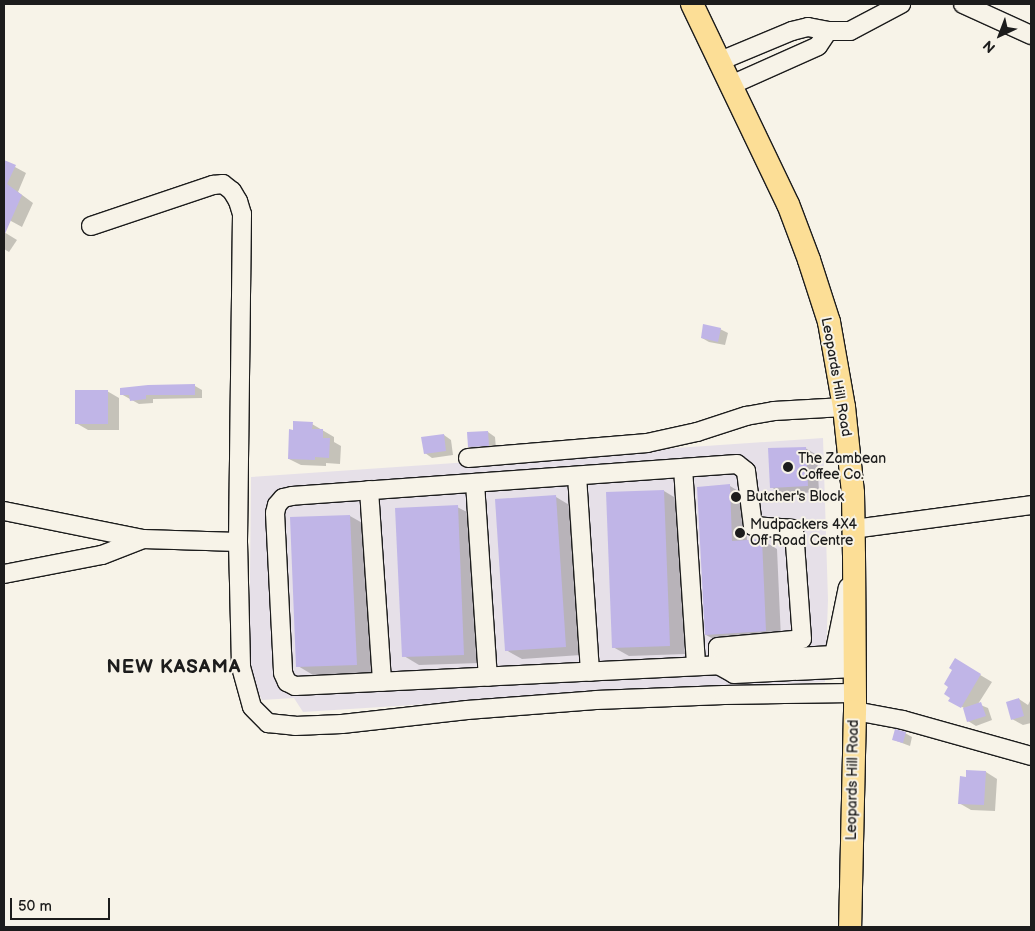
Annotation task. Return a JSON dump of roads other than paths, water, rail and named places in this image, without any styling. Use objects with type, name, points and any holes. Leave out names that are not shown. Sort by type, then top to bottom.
[{"type":"main road","name":"Leopards Hill Road","points":[[692,4],[788,204],[829,322],[844,406],[853,493],[854,529],[847,659],[854,702],[850,927]]},
{"type":"street","points":[[720,61],[808,26],[828,31],[850,31],[901,4]]},
{"type":"street","points":[[963,4],[1031,35]]},
{"type":"street","points":[[731,85],[818,46],[828,31]]},
{"type":"street","points":[[755,47],[766,69]]},
{"type":"street","points":[[91,226],[213,185],[223,184],[232,191],[238,201],[242,214],[238,542],[241,667],[252,707],[268,723],[294,726],[342,724],[467,710],[596,700],[724,695],[854,702],[903,720],[1031,756]]},
{"type":"street","points":[[468,458],[647,443],[697,432],[746,416],[844,406]]},
{"type":"street","points":[[718,665],[718,647],[802,640],[794,529],[753,526],[747,479],[743,467],[737,464],[292,496],[283,498],[277,505],[275,513],[283,673],[287,682],[295,686],[718,665],[734,674],[847,659]]},
{"type":"street","points":[[683,468],[696,666]]},
{"type":"street","points":[[577,476],[590,672]]},
{"type":"street","points":[[475,483],[488,677]]},
{"type":"street","points":[[369,490],[382,682]]},
{"type":"street","points":[[854,529],[1031,505]]},
{"type":"street","points":[[4,511],[144,539],[238,542]]},
{"type":"street","points":[[4,574],[102,555],[144,539]]},
{"type":"place","name":"The Zambean Coffee Co.","points":[[788,467]]},
{"type":"place","name":"Butcher's Block","points":[[736,497]]},
{"type":"place","name":"Mudpackers 4X4 Off Road Centre","points":[[740,533]]},
{"type":"district","name":"NEW KASAMA","points":[[174,668]]}]
